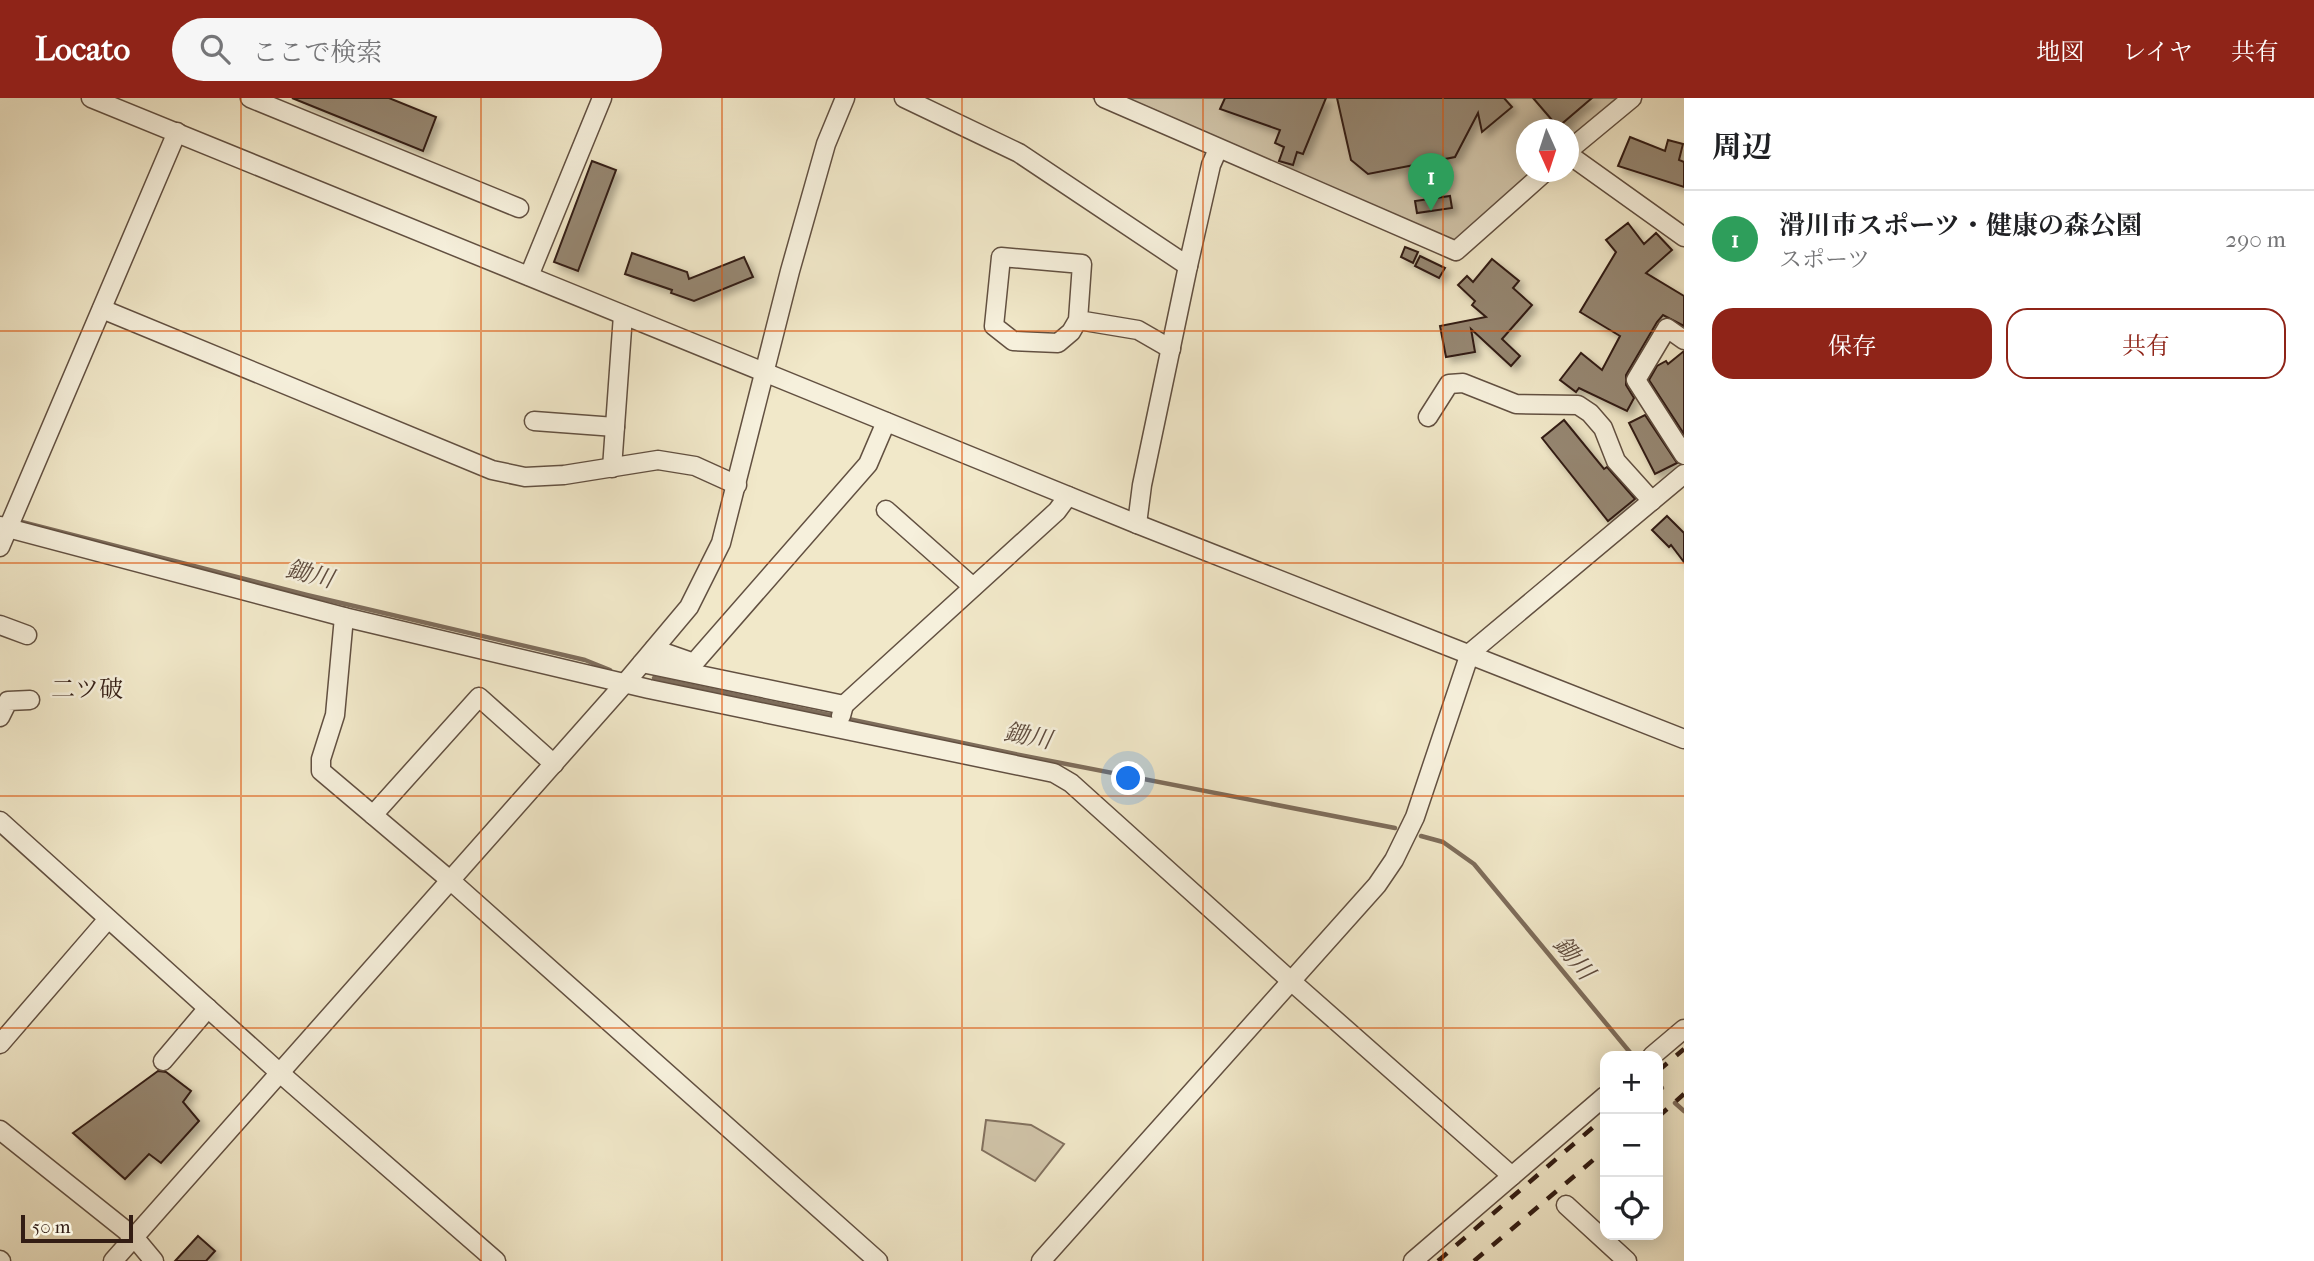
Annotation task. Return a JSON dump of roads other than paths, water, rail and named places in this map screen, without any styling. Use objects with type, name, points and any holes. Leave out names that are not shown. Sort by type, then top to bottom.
[{"type":"street","points":[[91,98],[1137,524],[1684,739]]},
{"type":"street","points":[[250,98],[272,102],[519,208]]},
{"type":"street","points":[[528,276],[602,98]]},
{"type":"street","points":[[113,1261],[555,764],[689,607],[721,543],[764,372],[827,144],[845,98]]},
{"type":"street","points":[[904,98],[1019,153],[1188,266]]},
{"type":"street","points":[[1104,98],[1455,251],[1534,182]]},
{"type":"street","points":[[1579,144],[1632,98]]},
{"type":"street","points":[[0,547],[7,524],[177,132]]},
{"type":"street","points":[[1137,524],[1142,485],[1188,266],[1211,165],[1218,149]]},
{"type":"street","points":[[1579,160],[1684,237]]},
{"type":"street","points":[[1000,257],[1082,264],[1078,320],[1071,332],[1058,343],[1013,341],[994,327],[1000,257]]},
{"type":"street","points":[[102,309],[492,470],[525,477],[564,475],[658,460],[695,466],[737,485]]},
{"type":"street","points":[[612,468],[623,315]]},
{"type":"street","points":[[1078,320],[1138,330],[1171,349]]},
{"type":"street","points":[[1684,340],[1667,328],[1636,380],[1684,455]]},
{"type":"street","points":[[1428,417],[1449,384],[1463,383],[1516,404],[1578,405],[1590,413],[1603,428],[1616,461],[1652,501]]},
{"type":"street","points":[[534,421],[615,427]]},
{"type":"street","points":[[648,656],[694,663],[868,464],[886,422]]},
{"type":"street","points":[[1041,1261],[1377,885],[1394,860],[1415,817],[1431,776],[1470,653],[1684,474]]},
{"type":"street","points":[[840,717],[973,587],[1057,511],[1068,496]]},
{"type":"street","points":[[886,510],[973,587]]},
{"type":"street","points":[[7,524],[344,617],[649,689],[840,717]]},
{"type":"street","points":[[344,617],[335,715],[321,759],[321,771],[451,881],[877,1261]]},
{"type":"street","points":[[0,625],[27,635]]},
{"type":"street","points":[[648,656],[840,717],[1054,773],[1070,783],[1512,1176]]},
{"type":"street","points":[[373,816],[479,697],[555,764]]},
{"type":"street","points":[[0,718],[8,701],[30,700]]},
{"type":"street","points":[[0,821],[281,1074],[496,1261]]},
{"type":"street","points":[[0,1044],[108,919]]},
{"type":"street","points":[[163,1060],[208,1008]]},
{"type":"street","points":[[1658,1051],[1684,1029]]},
{"type":"street","points":[[1413,1261],[1600,1100]]},
{"type":"street","points":[[0,1130],[134,1237],[154,1261]]},
{"type":"street","points":[[1566,1205],[1627,1261]]},
{"type":"waterway","name":"鋤川","points":[[14,520],[307,595],[585,660],[610,670]]},
{"type":"waterway","name":"鋤川","points":[[654,678],[1015,754],[1395,828]]},
{"type":"waterway","name":"鋤川","points":[[1421,836],[1443,842],[1474,864],[1629,1051]]},
{"type":"waterway","name":"鋤川","points":[[1675,1103],[1684,1111]]},
{"type":"railway","points":[[1663,1067],[1684,1049]]},
{"type":"railway","points":[[1661,1114],[1684,1094]]},
{"type":"railway","points":[[1438,1261],[1600,1121]]},
{"type":"railway","points":[[1474,1261],[1600,1154]]},
{"type":"place","name":"滑川市スポーツ・健康の森公園","points":[[1431,211]]},
{"type":"district","name":"二ツ破","points":[[87,689]]}]
